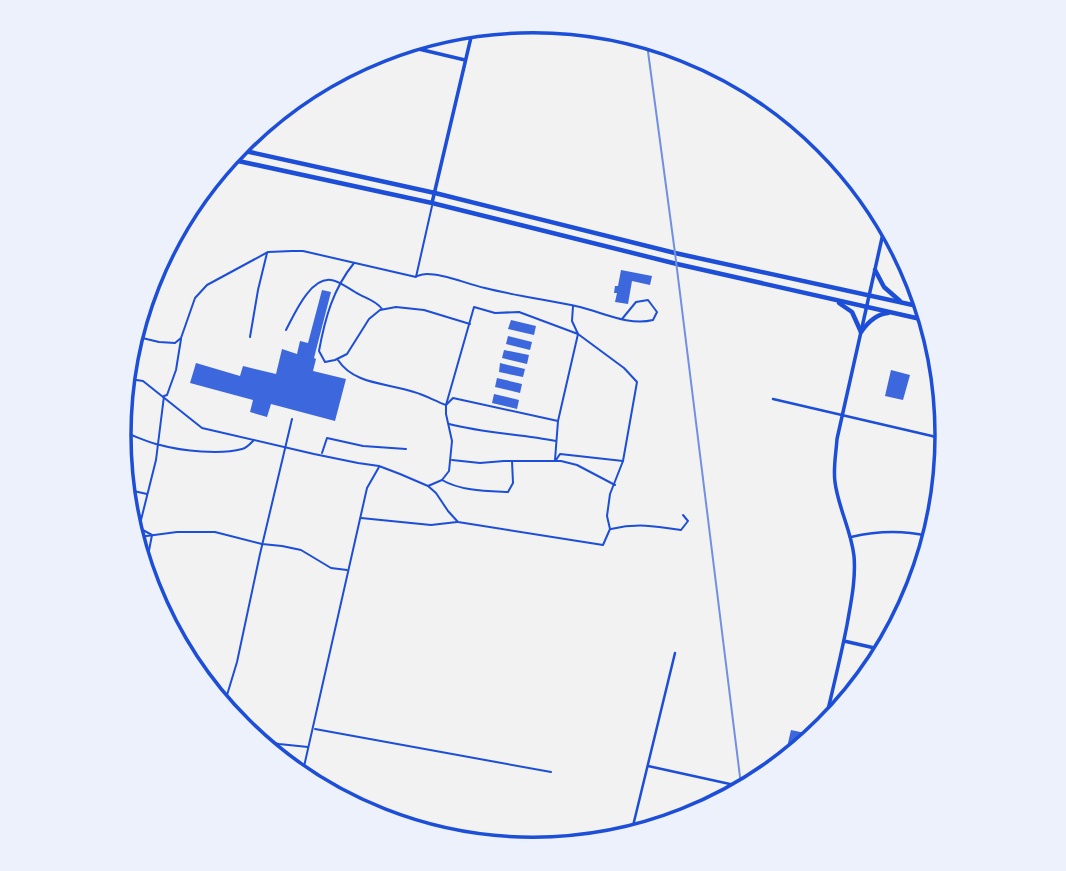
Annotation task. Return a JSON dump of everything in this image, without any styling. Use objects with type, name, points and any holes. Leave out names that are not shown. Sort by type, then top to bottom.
[{"type":"main road","points":[[248,152],[435,193],[675,253],[914,305]]},
{"type":"main road","points":[[239,161],[432,203],[677,264],[918,318]]},
{"type":"main road","points":[[875,270],[884,287],[904,303]]},
{"type":"main road","points":[[829,298],[852,312],[861,331],[881,314],[893,313]]},
{"type":"street","points":[[432,203],[471,38]]},
{"type":"street","points":[[421,50],[466,60]]},
{"type":"street","points":[[827,709],[844,642],[853,596],[854,575],[854,555],[835,484],[835,459],[842,416],[882,236]]},
{"type":"street","points":[[773,399],[935,437]]},
{"type":"street","points":[[850,537],[895,531],[923,535]]},
{"type":"street","points":[[844,642],[874,648]]},
{"type":"street","points":[[633,825],[675,653]]},
{"type":"street","points":[[649,766],[733,784]]},
{"type":"lane","points":[[416,277],[432,203]]},
{"type":"lane","points":[[141,527],[156,460],[164,396],[176,370],[181,338],[195,298],[206,285],[268,252],[303,251],[416,277],[425,273],[573,306],[629,322],[653,320],[657,312],[648,300],[636,302],[622,318]]},
{"type":"lane","points":[[250,337],[268,252]]},
{"type":"lane","points":[[355,262],[332,299],[319,351],[325,362],[347,354],[369,319],[383,310],[396,307],[424,310],[470,324]]},
{"type":"lane","points":[[286,330],[315,284],[328,279],[377,303],[383,310]]},
{"type":"lane","points":[[555,461],[558,421],[578,334],[572,321],[573,306]]},
{"type":"lane","points":[[360,518],[431,525],[458,522],[603,545],[610,529],[607,516],[610,495],[623,461],[637,382],[624,368],[578,334],[519,312],[495,313],[474,307],[446,405],[452,441],[449,471],[442,480],[428,486]]},
{"type":"lane","points":[[142,338],[175,343],[181,338]]},
{"type":"lane","points":[[337,359],[343,369],[361,379],[414,391],[446,405]]},
{"type":"lane","points":[[135,380],[143,381],[164,396],[202,428],[379,466],[428,486],[458,522]]},
{"type":"lane","points":[[446,405],[453,398],[558,421]]},
{"type":"lane","points":[[227,696],[237,662],[292,419]]},
{"type":"lane","points":[[448,424],[556,441]]},
{"type":"lane","points":[[131,434],[158,445],[181,450],[215,452],[244,449],[254,440]]},
{"type":"lane","points":[[321,455],[327,438],[363,446],[406,449]]},
{"type":"lane","points":[[555,461],[560,454],[623,461]]},
{"type":"lane","points":[[450,460],[480,463],[555,461],[577,465],[615,485]]},
{"type":"lane","points":[[442,480],[452,486],[508,492],[513,483],[512,461]]},
{"type":"lane","points":[[304,766],[367,488],[379,466]]},
{"type":"lane","points":[[134,491],[148,494]]},
{"type":"lane","points":[[610,529],[646,525],[681,530],[688,521],[683,515]]},
{"type":"lane","points":[[141,528],[152,535]]},
{"type":"lane","points":[[143,536],[215,531],[262,544],[301,550],[331,568],[348,570]]},
{"type":"lane","points":[[148,554],[152,535]]},
{"type":"lane","points":[[313,728],[551,772]]},
{"type":"lane","points":[[274,743],[309,747]]},
{"type":"building","points":[[621,270],[652,276],[650,285],[632,281],[628,304],[615,302],[615,286],[618,286]]},
{"type":"building","points":[[322,290],[331,292],[313,371],[346,379],[335,421],[271,404],[267,417],[250,412],[253,400],[190,383],[196,363],[240,376],[243,366],[276,374],[282,349],[297,354],[300,341],[308,343]]},
{"type":"building","points":[[511,320],[536,326],[534,335],[508,329]]},
{"type":"building","points":[[508,336],[532,342],[530,350],[506,344]]},
{"type":"building","points":[[504,350],[529,355],[527,364],[502,358]]},
{"type":"building","points":[[500,363],[525,369],[523,377],[499,372]]},
{"type":"building","points":[[891,370],[910,375],[903,400],[885,396]]},
{"type":"building","points":[[497,378],[522,384],[520,393],[495,387]]},
{"type":"building","points":[[494,394],[519,400],[517,409],[492,403]]},
{"type":"building","points":[[791,730],[804,733],[798,738],[787,747]]},
{"type":"railway","points":[[648,50],[740,780]]}]
